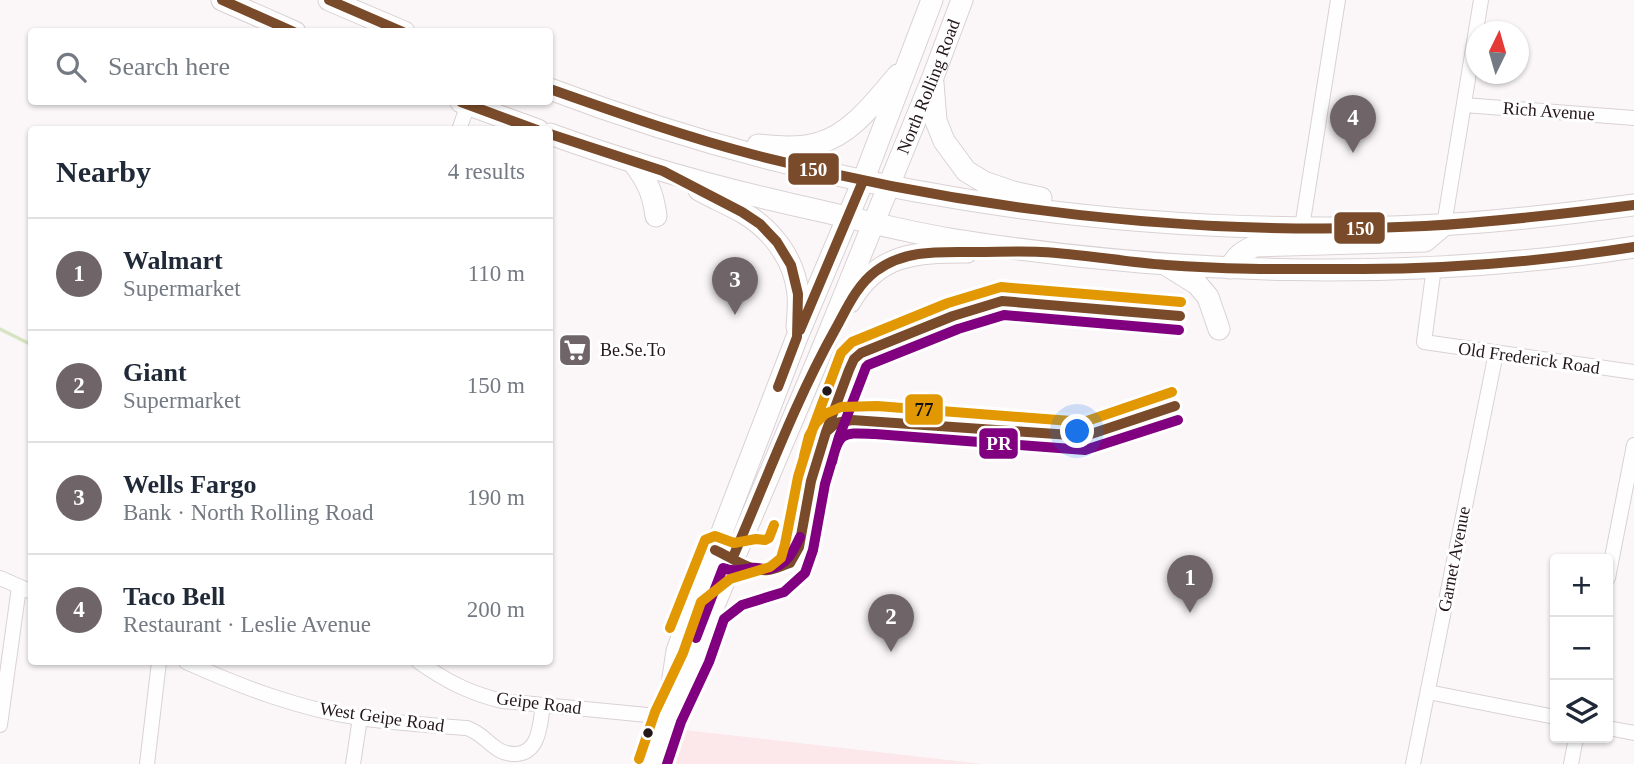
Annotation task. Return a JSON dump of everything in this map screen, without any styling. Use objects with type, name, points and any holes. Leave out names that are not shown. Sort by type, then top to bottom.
[{"type":"main road","points":[[222,0],[286,28]]},
{"type":"main road","points":[[329,0],[395,28]]},
{"type":"main road","name":"North Rolling Road","points":[[668,717],[677,651],[797,337],[863,181],[932,0]]},
{"type":"main road","name":"North Rolling Road","points":[[652,764],[668,717],[696,658],[712,610],[817,362],[962,0]]},
{"type":"main road","points":[[704,141],[794,147],[820,143],[834,137],[856,120],[909,63]]},
{"type":"main road","points":[[933,77],[936,121],[944,141],[966,171],[1013,192],[1171,223]]},
{"type":"main road","points":[[553,90],[649,125],[863,181],[1045,212],[1171,223],[1390,227],[1444,225],[1634,205]]},
{"type":"main road","points":[[470,105],[527,126]]},
{"type":"main road","points":[[553,135],[633,162],[755,197],[848,218],[948,239],[1166,265],[1230,268],[1434,267],[1520,261],[1634,247]]},
{"type":"main road","points":[[633,162],[648,183],[656,216]]},
{"type":"main road","points":[[663,171],[742,212],[760,224],[777,242],[791,265],[798,294],[797,337]]},
{"type":"main road","points":[[1230,268],[1234,259],[1255,246],[1425,241],[1444,225]]},
{"type":"main road","points":[[817,362],[863,282],[895,260],[912,254],[931,252],[1041,252]]},
{"type":"main road","points":[[1166,265],[1197,284],[1208,297],[1219,329]]},
{"type":"street","points":[[1302,227],[1338,0]]},
{"type":"street","points":[[1444,225],[1481,0]]},
{"type":"street","points":[[460,126],[465,105]]},
{"type":"street","name":"Rich Avenue","points":[[1464,105],[1634,118]]},
{"type":"street","name":"Old Frederick Road","points":[[1434,267],[1424,342],[1634,372]]},
{"type":"street","name":"Garnet Avenue","points":[[1413,764],[1496,353]]},
{"type":"street","points":[[1613,554],[1634,446]]},
{"type":"street","points":[[0,578],[25,590],[0,725]]},
{"type":"street","points":[[147,764],[159,665]]},
{"type":"street","name":"West Geipe Road","points":[[193,665],[240,686],[316,709],[360,718],[467,728],[479,732],[509,754],[527,752],[533,745],[540,728],[543,705]]},
{"type":"street","name":"Geipe Road","points":[[424,665],[453,684],[502,701],[668,717]]},
{"type":"street","points":[[1428,692],[1550,716]]},
{"type":"street","points":[[353,764],[360,718]]},
{"type":"street","points":[[1613,729],[1634,733]]},
{"type":"street","points":[[1571,764],[1575,743]]},
{"type":"shaded area","points":[[684,730],[983,764],[673,764]]},
{"type":"waterway","points":[[0,329],[28,343]]},
{"type":"transit line","name":"150","points":[[222,0],[285,28]]},
{"type":"transit line","name":"150","points":[[329,0],[394,28]]},
{"type":"transit line","name":"150","points":[[553,90],[703,140],[837,175],[1003,205],[1087,216],[1256,227],[1341,228],[1477,222],[1634,205]]},
{"type":"transit line","name":"150","points":[[469,105],[526,126]]},
{"type":"transit line","name":"150","points":[[553,135],[663,171],[742,212],[760,224],[777,242],[791,265],[798,294],[797,337],[778,387]]},
{"type":"transit line","name":"150","points":[[800,330],[863,181]]},
{"type":"transit line","name":"150","points":[[733,557],[794,412],[848,305],[869,277],[899,259],[937,252],[1033,252],[1190,267],[1396,269],[1499,263],[1634,247]]},
{"type":"transit line","name":"77","points":[[639,759],[655,712],[683,653],[701,602],[730,579],[770,567],[781,558],[798,477],[813,428],[841,353],[852,342],[948,303],[1001,287],[1181,302]]},
{"type":"transit line","name":"150","points":[[715,550],[761,570],[790,563],[799,547],[811,481],[826,432],[849,370],[854,359],[861,353],[953,316],[1002,301],[1180,316]]},
{"type":"transit line","name":"PR","points":[[667,764],[681,722],[709,662],[724,619],[742,605],[784,592],[805,573],[813,550],[825,484],[839,437],[868,365],[958,329],[1004,315],[1179,330]]},
{"type":"transit line","name":"77","points":[[804,456],[809,436],[816,423],[825,414],[841,407],[877,406],[1084,422],[1172,392]]},
{"type":"transit line","name":"150","points":[[826,432],[836,423],[852,420],[1085,436],[1175,406]]},
{"type":"transit line","name":"PR","points":[[832,462],[841,439],[857,433],[1085,450],[1178,420]]},
{"type":"transit line","name":"77","points":[[670,628],[705,540],[715,536],[734,543],[765,540],[769,538],[774,525]]},
{"type":"transit line","name":"PR","points":[[696,638],[723,568],[737,570],[775,567],[789,557],[800,537]]},
{"type":"place","name":"Taco Bell","points":[[1353,153]]},
{"type":"place","name":"Wells Fargo","points":[[735,315]]},
{"type":"place","name":"Be.Se.To","points":[[575,350]]},
{"type":"place","name":"Walmart","points":[[1190,613]]},
{"type":"place","name":"Giant","points":[[891,652]]}]
